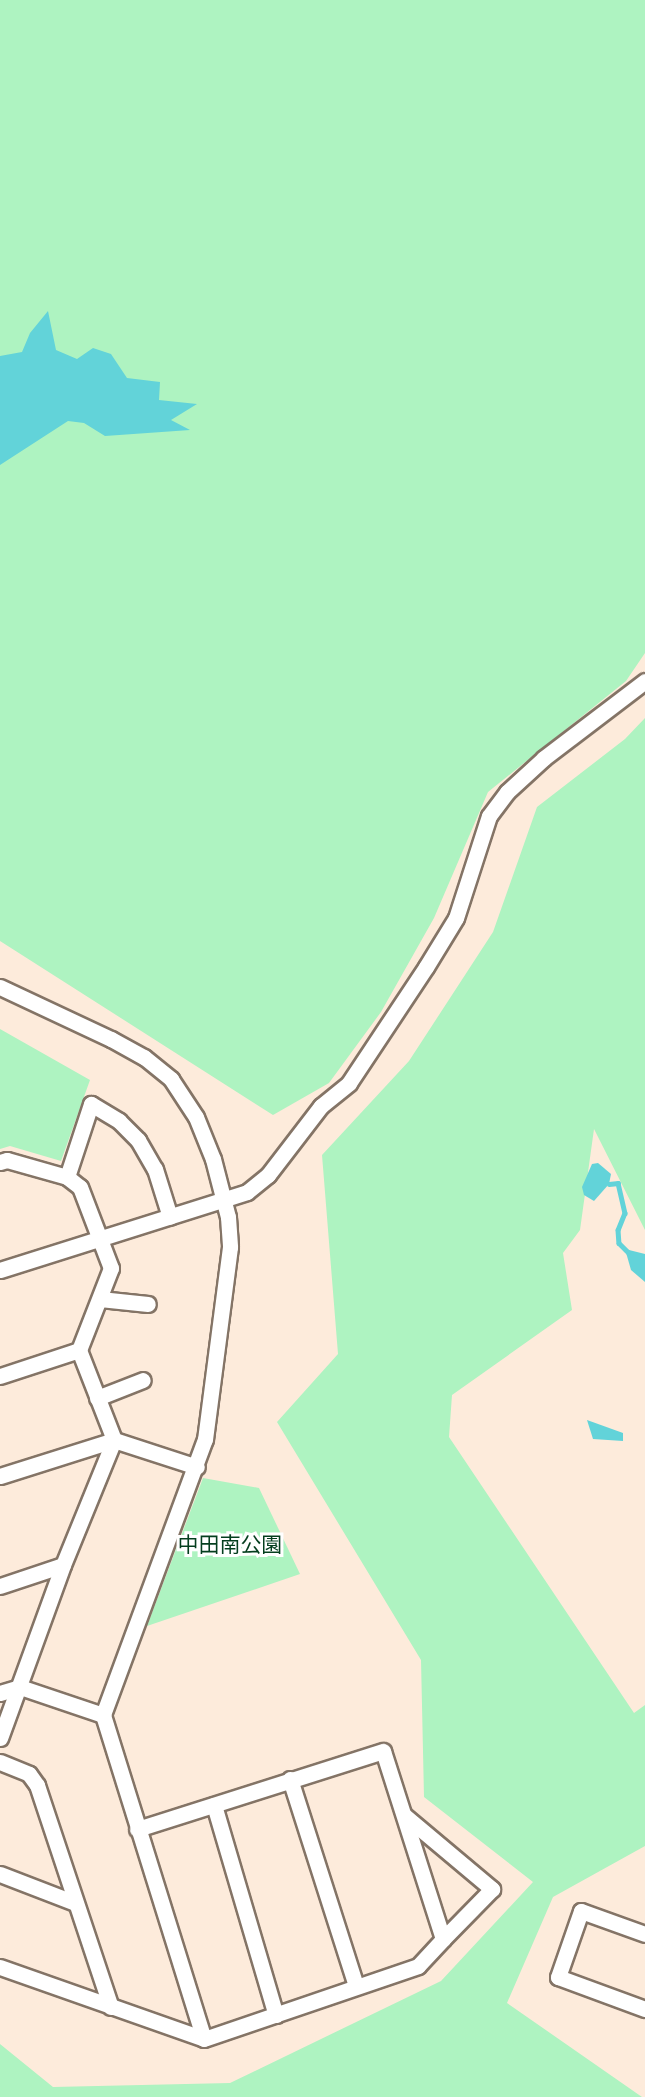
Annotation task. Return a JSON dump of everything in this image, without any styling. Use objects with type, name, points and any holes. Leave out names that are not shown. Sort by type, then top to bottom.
[{"type":"street","points":[[0,1270],[225,1200],[247,1192],[268,1175],[321,1106],[349,1083],[456,918],[489,816],[507,792],[544,758],[645,681]]},
{"type":"street","points":[[0,987],[119,1043],[144,1057],[171,1079],[196,1117],[225,1200],[230,1247],[211,1404],[198,1467],[103,1715],[204,2039]]},
{"type":"street","points":[[67,1177],[91,1104],[119,1121],[138,1140],[155,1169],[170,1217]]},
{"type":"street","points":[[0,1162],[7,1160],[67,1177],[80,1187],[111,1268],[79,1350],[114,1440],[63,1565],[0,1738]]},
{"type":"street","points":[[100,1299],[148,1304]]},
{"type":"street","points":[[0,1376],[79,1350]]},
{"type":"street","points":[[97,1398],[143,1380]]},
{"type":"street","points":[[0,1476],[114,1440],[198,1467]]},
{"type":"street","points":[[0,1586],[63,1565]]},
{"type":"street","points":[[0,1693],[20,1687],[103,1715]]},
{"type":"street","points":[[137,1829],[383,1751],[443,1940]]},
{"type":"street","points":[[0,1762],[29,1774],[37,1785],[111,2007]]},
{"type":"street","points":[[290,1779],[356,1986]]},
{"type":"street","points":[[214,1805],[276,2015]]},
{"type":"street","points":[[0,1967],[204,2039],[418,1966],[492,1889],[405,1816]]},
{"type":"street","points":[[0,1874],[75,1903]]},
{"type":"street","points":[[645,1934],[580,1911],[558,1977],[645,2009]]},
{"type":"green space","points":[[0,0],[645,0],[645,653],[626,681],[488,792],[434,918],[381,1012],[329,1083],[273,1115],[0,941]]},
{"type":"green space","points":[[645,718],[645,1230],[594,1129],[580,1230],[563,1253],[572,1310],[452,1395],[449,1437],[634,1713],[645,1705],[645,1846],[553,1897],[507,2003],[642,2097],[0,2097],[0,2044],[53,2087],[230,2083],[441,1981],[533,1882],[424,1797],[421,1660],[277,1422],[338,1354],[322,1155],[409,1061],[493,932],[537,807],[625,739]]},
{"type":"green space","points":[[0,1029],[90,1080],[61,1161],[10,1146],[0,1149]]},
{"type":"green space","name":"中田南公園","points":[[203,1478],[259,1488],[300,1574],[147,1626]]},
{"type":"water","points":[[48,311],[56,350],[77,359],[93,348],[111,354],[127,378],[160,382],[159,400],[197,404],[171,420],[190,430],[105,436],[84,423],[68,421],[0,465],[0,356],[22,352],[30,333]]},
{"type":"water","points":[[598,1163],[611,1174],[609,1184],[594,1201],[584,1195],[582,1187],[592,1164]]},
{"type":"water","points":[[625,1249],[645,1254],[645,1282],[631,1270]]},
{"type":"water","points":[[587,1420],[623,1433],[623,1441],[593,1439]]},
{"type":"waterway","points":[[609,1184],[618,1183],[625,1213],[618,1230],[619,1243],[628,1252]]}]
